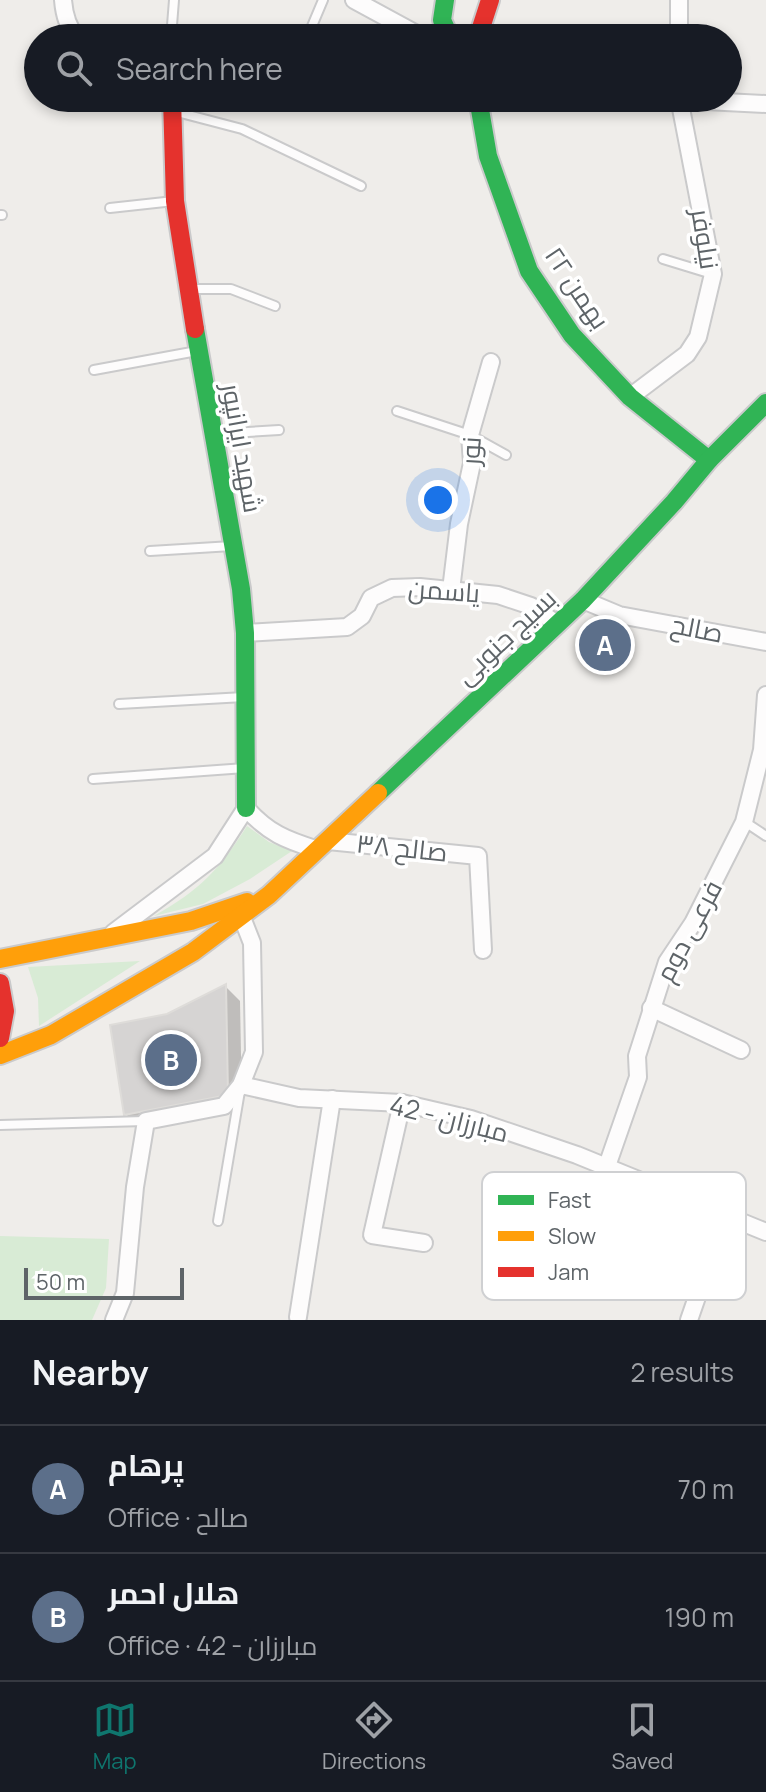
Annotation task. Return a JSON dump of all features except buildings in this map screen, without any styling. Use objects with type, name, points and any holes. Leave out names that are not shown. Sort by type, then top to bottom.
[{"type":"main road","points":[[441,24],[440,16],[445,0]]},
{"type":"main road","points":[[482,24],[490,0]]},
{"type":"main road","name":"شهید ایرانپور","points":[[172,112],[175,201],[187,289],[241,589],[245,633],[246,808]]},
{"type":"main road","name":"۲۲ بهمن","points":[[480,112],[488,156],[529,271],[572,335],[630,397],[709,460]]},
{"type":"main road","name":"بسیج جنوبی","points":[[0,1055],[51,1035],[193,952],[269,895],[583,600],[709,460],[766,403]]},
{"type":"main road","points":[[0,959],[191,921],[269,895]]},
{"type":"main road","points":[[0,983],[6,1000],[6,1022],[0,1038]]},
{"type":"street","points":[[63,0],[69,24]]},
{"type":"street","points":[[354,0],[398,24]]},
{"type":"street","points":[[679,24],[680,0]]},
{"type":"street","points":[[742,103],[766,104]]},
{"type":"street","name":"نیلوفر","points":[[630,397],[687,354],[698,337],[713,274],[681,112]]},
{"type":"street","name":"نور","points":[[451,590],[459,524],[472,463],[470,435],[491,362]]},
{"type":"street","name":"یاسمن","points":[[245,633],[347,627],[362,616],[371,598],[392,588],[498,595],[531,606],[557,624]]},
{"type":"street","name":"صالح","points":[[583,600],[619,615],[766,642]]},
{"type":"street","name":"فرعی دوم","points":[[607,1166],[638,1077],[637,1056],[667,962],[693,923],[744,822],[764,751],[766,695]]},
{"type":"street","points":[[109,936],[215,856],[246,808],[262,826],[287,840],[323,845]]},
{"type":"street","name":"صالح ۳۸","points":[[323,845],[478,856],[483,950]]},
{"type":"street","points":[[114,1320],[125,1293],[135,1187],[146,1121],[224,1106],[241,1085],[254,1052],[252,943],[241,915]]},
{"type":"street","points":[[651,1008],[741,1050]]},
{"type":"street","name":"مبارزان - 42","points":[[241,1085],[299,1098],[402,1103],[471,1119],[621,1172]]},
{"type":"street","points":[[298,1317],[332,1099]]},
{"type":"street","points":[[402,1103],[372,1235],[424,1243]]},
{"type":"street","name":"مبارزان - 42","points":[[746,1224],[766,1232]]},
{"type":"street","points":[[689,1320],[696,1300]]},
{"type":"lane","points":[[172,24],[174,0]]},
{"type":"lane","points":[[313,24],[323,0]]},
{"type":"lane","points":[[194,112],[242,129],[361,186]]},
{"type":"lane","points":[[110,208],[175,201]]},
{"type":"lane","points":[[663,259],[713,274]]},
{"type":"lane","points":[[187,289],[231,289],[275,306]]},
{"type":"lane","points":[[94,370],[198,350]]},
{"type":"lane","points":[[397,411],[470,435],[506,455]]},
{"type":"lane","points":[[213,434],[279,430]]},
{"type":"lane","points":[[150,551],[233,546]]},
{"type":"lane","points":[[119,704],[245,697]]},
{"type":"lane","points":[[93,779],[246,768]]},
{"type":"lane","points":[[744,822],[766,836]]},
{"type":"lane","points":[[218,1221],[241,1085]]},
{"type":"lane","points":[[0,1125],[146,1121]]},
{"type":"green space","points":[[247,826],[269,842],[292,851],[250,879],[203,904],[154,916],[207,878]]},
{"type":"green space","points":[[140,961],[39,1026],[38,998],[28,967]]},
{"type":"green space","points":[[0,1236],[109,1239],[106,1288],[92,1320],[0,1320]]},
{"type":"traffic: fast","points":[[444,24],[445,0]]},
{"type":"traffic: fast","points":[[480,112],[488,156],[529,271],[572,335],[630,397],[709,460]]},
{"type":"traffic: fast","points":[[195,329],[241,589],[245,633],[246,808]]},
{"type":"traffic: fast","points":[[378,793],[583,600],[709,460],[766,403]]},
{"type":"traffic: slow","points":[[0,1055],[51,1035],[193,952],[269,895],[378,793]]},
{"type":"traffic: slow","points":[[0,959],[191,921],[247,902]]},
{"type":"traffic: jam","points":[[482,24],[490,0]]},
{"type":"traffic: jam","points":[[172,112],[175,201],[195,329]]},
{"type":"traffic: jam","points":[[0,983],[5,1011],[0,1038]]},
{"type":"place","name":"پرهام","points":[[605,645]]},
{"type":"place","name":"هلال احمر","points":[[171,1060]]}]
